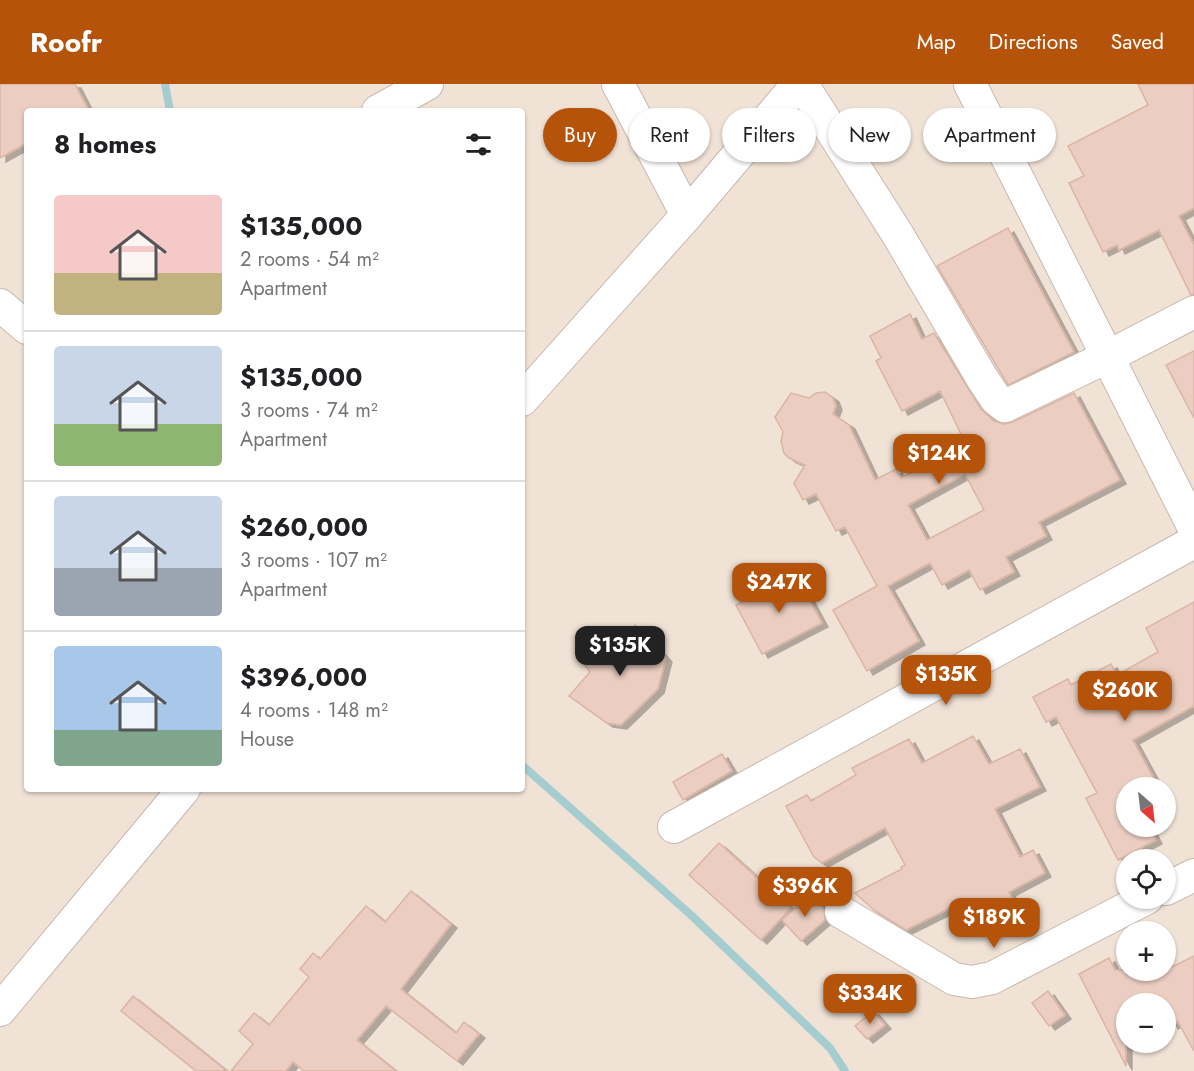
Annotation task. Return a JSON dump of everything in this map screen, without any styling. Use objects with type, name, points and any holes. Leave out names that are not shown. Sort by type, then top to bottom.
[{"type":"street","points":[[383,108],[427,84]]},
{"type":"street","points":[[618,84],[687,215]]},
{"type":"street","points":[[525,397],[800,84],[898,235],[996,399],[1005,406],[1194,312]]},
{"type":"street","points":[[970,84],[1194,528]]},
{"type":"street","points":[[0,305],[24,325]]},
{"type":"street","points":[[674,826],[1194,542]]},
{"type":"street","points":[[0,1010],[182,792]]},
{"type":"street","points":[[1176,884],[1194,875]]},
{"type":"street","points":[[841,912],[954,979],[972,982],[992,978],[1127,909]]},
{"type":"shaded area","points":[[0,84],[1194,84],[1194,1071],[0,1071]]},
{"type":"building","points":[[0,84],[75,84],[87,108],[24,108],[24,145],[0,158]]},
{"type":"building","points":[[1138,84],[1194,84],[1194,208],[1179,216],[1194,245],[1194,294],[1191,295],[1159,230],[1119,250],[1117,245],[1103,252],[1069,183],[1084,176],[1068,146],[1148,105]]},
{"type":"building","points":[[1008,228],[1074,352],[1008,385],[937,266]]},
{"type":"building","points":[[910,314],[922,339],[934,333],[981,409],[994,421],[1004,424],[1013,422],[1074,393],[1120,480],[1039,522],[1046,536],[1006,557],[1014,572],[980,590],[969,570],[942,585],[930,563],[888,586],[919,641],[867,671],[833,610],[877,586],[845,527],[836,531],[816,494],[803,500],[794,483],[805,465],[789,458],[784,453],[781,441],[783,432],[775,417],[791,393],[809,398],[816,393],[825,392],[833,398],[836,406],[833,414],[849,425],[875,480],[896,469],[901,478],[953,451],[948,441],[961,434],[940,391],[902,411],[876,361],[881,358],[870,336]],"holes":[[[965,474],[984,510],[927,540],[908,505]]]},
{"type":"building","points":[[1194,351],[1194,418],[1166,365]]},
{"type":"building","points":[[795,573],[822,623],[762,654],[736,605]]},
{"type":"building","points":[[1194,602],[1194,706],[1133,740],[1153,777],[1116,777],[1116,837],[1154,837],[1156,840],[1139,849],[1116,849],[1116,856],[1086,798],[1097,793],[1056,717],[1046,722],[1033,697],[1068,679],[1071,685],[1111,664],[1117,675],[1158,652],[1146,628]]},
{"type":"building","points":[[635,625],[666,658],[658,689],[621,725],[607,723],[569,696],[590,672],[583,662],[584,653],[590,644],[603,637],[617,648]]},
{"type":"building","points":[[973,736],[989,764],[1020,749],[1040,787],[995,809],[1020,857],[1033,850],[1045,873],[1009,892],[1019,912],[980,932],[964,901],[906,930],[875,911],[855,893],[902,869],[901,867],[905,865],[885,828],[822,863],[814,857],[786,806],[807,795],[811,801],[856,775],[852,768],[909,739],[922,763]]},
{"type":"building","points":[[722,754],[732,771],[683,800],[673,782]]},
{"type":"building","points":[[719,843],[791,908],[761,940],[689,875]]},
{"type":"building","points":[[411,891],[451,924],[401,989],[456,1033],[464,1022],[479,1034],[457,1061],[386,1006],[357,1040],[396,1071],[304,1071],[293,1062],[286,1071],[231,1071],[253,1044],[239,1031],[254,1013],[269,1025],[309,977],[300,969],[313,953],[320,959],[366,906],[385,922]]},
{"type":"building","points":[[806,898],[814,898],[824,909],[825,920],[801,941],[782,920]]},
{"type":"building","points":[[1194,956],[1194,1051],[1178,1022],[1176,1023],[1176,993],[1116,993],[1116,1046],[1079,974],[1109,958],[1116,970],[1116,981],[1176,981],[1176,965]]},
{"type":"building","points":[[1048,991],[1065,1015],[1049,1026],[1032,1003]]},
{"type":"building","points":[[133,996],[227,1071],[196,1071],[121,1011]]},
{"type":"building","points":[[873,1011],[885,1025],[867,1039],[855,1026]]},
{"type":"building","points":[[1119,1053],[1126,1053],[1126,1066]]},
{"type":"waterway","points":[[165,84],[169,108]]},
{"type":"waterway","points":[[525,768],[691,915],[830,1048],[845,1071]]}]
